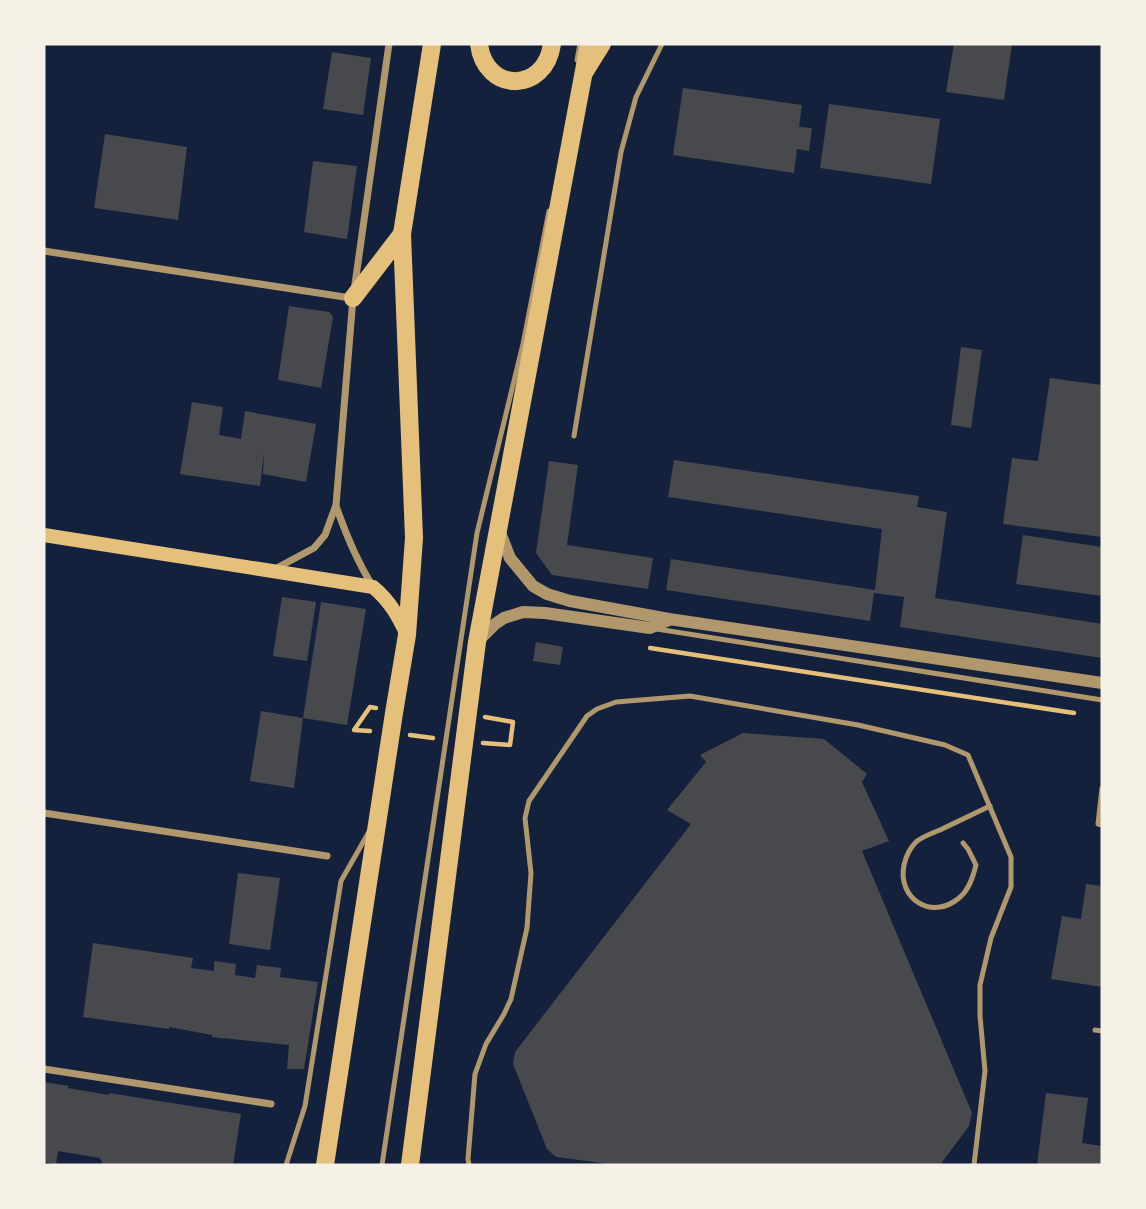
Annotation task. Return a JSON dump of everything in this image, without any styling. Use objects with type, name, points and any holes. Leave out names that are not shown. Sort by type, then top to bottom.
[{"type":"highway","points":[[325,1165],[407,635],[414,538],[402,234],[432,44]]},
{"type":"highway","points":[[479,44],[484,62],[490,71],[507,80],[517,81],[536,75],[543,69],[552,44]]},
{"type":"highway","points":[[410,1165],[477,642],[580,73],[589,44]]},
{"type":"highway","points":[[353,298],[402,234]]},
{"type":"main road","points":[[580,73],[603,44]]},
{"type":"main road","points":[[44,535],[373,587],[395,610],[407,635]]},
{"type":"street","points":[[272,571],[314,548],[325,534],[336,505],[353,298],[389,44]]},
{"type":"street","points":[[44,251],[353,298]]},
{"type":"street","points":[[336,505],[359,565],[373,587]]},
{"type":"street","points":[[499,530],[510,558],[533,586],[547,594],[570,601],[670,620],[1102,683]]},
{"type":"street","points":[[477,642],[503,618],[523,612],[650,628],[670,620]]},
{"type":"street","points":[[44,813],[327,856]]},
{"type":"street","points":[[44,1069],[271,1104]]},
{"type":"lane","points":[[580,44],[580,73]]},
{"type":"lane","points":[[574,436],[621,152],[636,97],[662,44]]},
{"type":"lane","points":[[382,1165],[477,533],[523,344],[551,201]]},
{"type":"lane","points":[[650,628],[1102,700]]},
{"type":"lane","points":[[469,1165],[475,1074],[486,1044],[511,999],[527,929],[531,873],[525,818],[529,801],[587,716],[597,709],[616,702],[690,696],[858,725],[945,745],[968,755],[1011,857],[1011,887],[991,938],[980,985],[985,1071],[974,1165]]},
{"type":"lane","points":[[1102,788],[1098,824],[1102,825]]},
{"type":"lane","points":[[963,843],[976,865],[971,882],[960,898],[944,907],[926,907],[912,898],[904,886],[902,873],[906,853],[918,840],[990,806]]},
{"type":"lane","points":[[286,1165],[305,1107],[341,881],[378,816]]},
{"type":"path","points":[[638,646],[1075,713]]},
{"type":"path","points":[[354,730],[370,707]]},
{"type":"path","points":[[469,713],[513,722],[510,745]]},
{"type":"building","points":[[954,44],[1012,44],[1004,100],[946,92]]},
{"type":"building","points":[[332,52],[371,58],[363,115],[323,109]]},
{"type":"building","points":[[683,88],[802,105],[799,127],[812,128],[809,151],[797,149],[794,173],[673,155]]},
{"type":"building","points":[[829,104],[940,119],[931,184],[820,168]]},
{"type":"building","points":[[105,134],[187,147],[178,220],[94,208]]},
{"type":"building","points":[[313,161],[357,166],[347,239],[304,232]]},
{"type":"building","points":[[289,306],[329,312],[333,317],[321,388],[278,380]]},
{"type":"building","points":[[961,347],[982,350],[971,428],[951,425]]},
{"type":"building","points":[[1050,378],[1102,385],[1102,537],[1003,524],[1012,458],[1038,461]]},
{"type":"building","points":[[192,402],[223,407],[219,435],[241,439],[245,411],[316,424],[306,482],[263,474],[264,453],[260,486],[180,474]]},
{"type":"building","points":[[674,460],[919,496],[917,507],[947,512],[935,598],[1102,624],[1102,658],[900,627],[904,597],[874,593],[870,621],[666,590],[671,559],[875,590],[882,529],[668,497]]},
{"type":"building","points":[[549,461],[578,465],[567,545],[653,558],[648,589],[552,575],[536,553]]},
{"type":"building","points":[[1023,535],[1102,547],[1102,596],[1016,584]]},
{"type":"building","points":[[282,597],[316,602],[307,661],[273,656]]},
{"type":"building","points":[[321,602],[366,609],[347,725],[303,718]]},
{"type":"building","points":[[536,642],[563,647],[560,665],[533,661]]},
{"type":"building","points":[[261,711],[303,718],[294,788],[250,781]]},
{"type":"building","points":[[743,733],[824,739],[867,774],[862,782],[889,841],[862,851],[972,1113],[969,1126],[940,1165],[617,1165],[556,1157],[547,1149],[513,1064],[515,1052],[691,824],[667,810],[706,762],[700,755]]},
{"type":"building","points":[[238,873],[280,878],[270,950],[229,944]]},
{"type":"building","points":[[1086,884],[1102,886],[1102,987],[1051,979],[1062,916],[1081,919]]},
{"type":"building","points":[[93,943],[193,958],[191,968],[214,971],[214,961],[236,964],[235,975],[255,978],[257,965],[281,968],[280,977],[318,982],[304,1069],[287,1069],[289,1045],[212,1037],[169,1027],[83,1017]]},
{"type":"building","points":[[44,1082],[109,1095],[241,1114],[233,1165],[103,1165],[100,1158],[58,1151],[56,1164],[44,1162]]},
{"type":"building","points":[[1046,1093],[1088,1098],[1082,1143],[1102,1146],[1102,1165],[1037,1165]]}]
